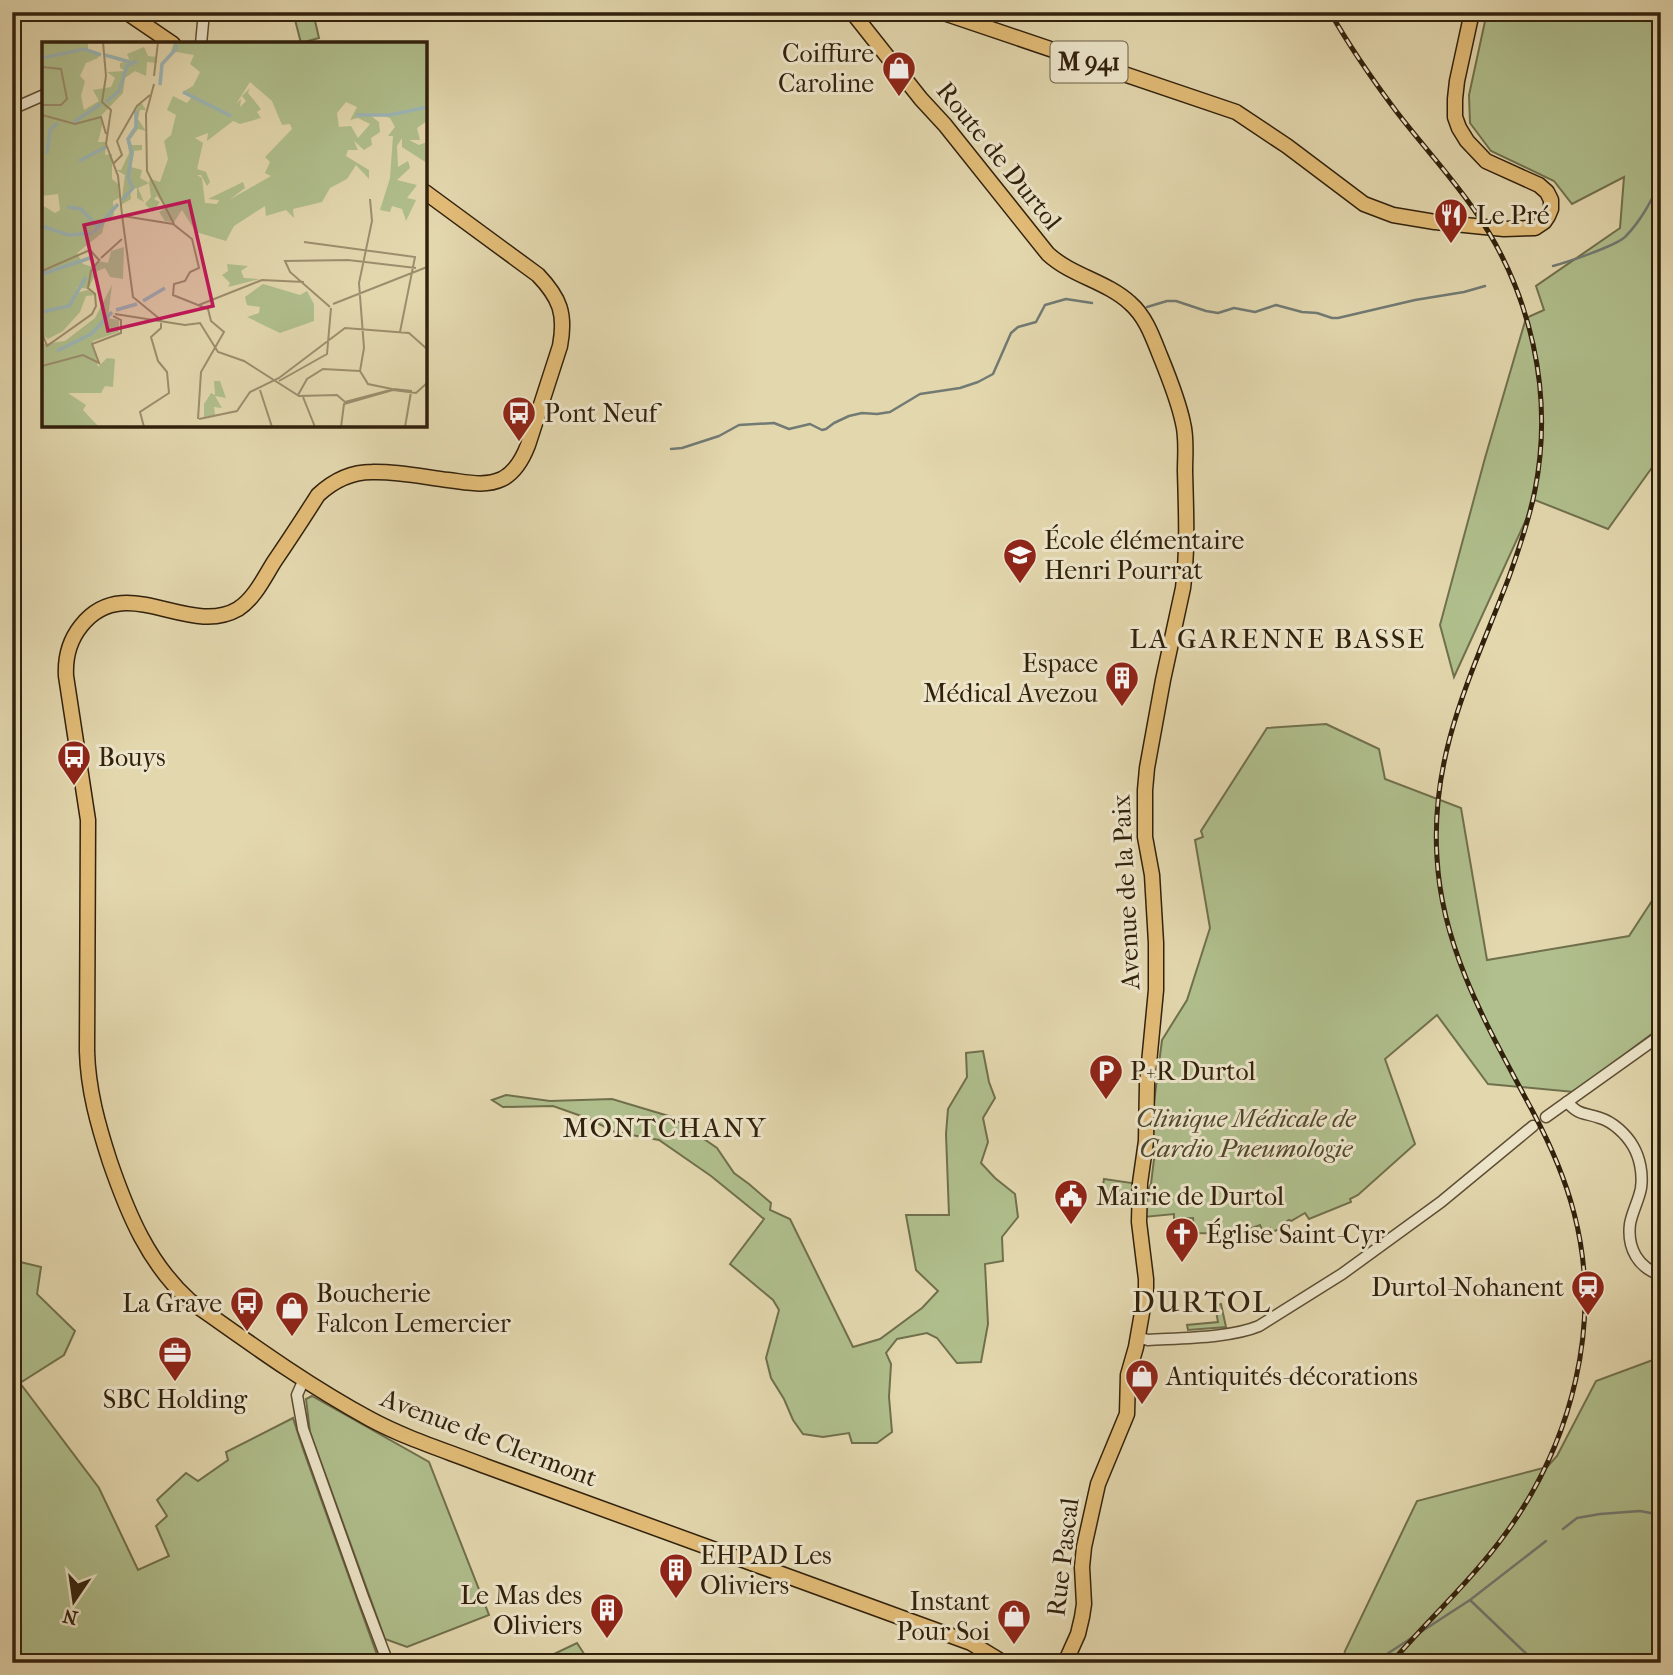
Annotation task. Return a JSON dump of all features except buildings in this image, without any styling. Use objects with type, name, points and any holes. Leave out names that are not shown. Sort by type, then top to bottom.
[{"type":"main road","points":[[126,12],[170,42]]},
{"type":"main road","name":"Route de Durtol","points":[[852,12],[1044,250],[1063,266],[1111,289],[1131,303]]},
{"type":"main road","name":"M 941","points":[[942,12],[1236,112],[1287,146],[1364,204],[1393,215],[1504,229],[1535,228],[1544,222],[1551,209],[1547,192],[1539,185],[1486,160],[1467,141],[1455,117],[1457,81],[1472,12]]},
{"type":"main road","name":"M 941","points":[[1465,12],[1447,99],[1451,129],[1458,144],[1482,166],[1538,188],[1546,200],[1547,209],[1539,220],[1504,229]]},
{"type":"main road","name":"Avenue de Clermont","points":[[427,193],[538,275],[553,291],[557,300],[562,320],[560,346],[525,453],[516,467],[509,475],[481,484],[372,472],[349,476],[318,495],[254,594],[237,609],[223,615],[200,615],[118,603],[89,617],[73,636],[68,651],[66,666],[88,820],[88,1077],[94,1112],[134,1226],[176,1289],[198,1307],[304,1379],[371,1419],[405,1435],[971,1643],[1004,1663]]},
{"type":"main road","name":"Avenue de la Paix","points":[[1131,303],[1140,312],[1153,338],[1182,419],[1187,529],[1183,588],[1158,703],[1144,790],[1145,836],[1152,875],[1156,979],[1147,1084],[1146,1140],[1140,1183],[1139,1222],[1147,1284]]},
{"type":"main road","name":"Rue Pascal","points":[[1077,1663],[1084,1604],[1082,1567],[1085,1541],[1098,1484],[1127,1414],[1127,1378],[1147,1284]]},
{"type":"main road","name":"Rue Pascal","points":[[1065,1663],[1079,1634]]},
{"type":"street","points":[[201,42],[204,12]]},
{"type":"street","points":[[12,109],[42,96]]},
{"type":"street","points":[[1546,1116],[1661,1034]]},
{"type":"street","points":[[1567,1101],[1578,1112],[1603,1118],[1614,1125],[1634,1148],[1641,1168],[1641,1186],[1630,1224],[1630,1238],[1636,1256],[1648,1270],[1661,1275]]},
{"type":"street","points":[[1137,1337],[1148,1340],[1244,1332],[1259,1326],[1342,1274],[1457,1190],[1533,1126]]},
{"type":"street","points":[[304,1379],[297,1395],[303,1429],[388,1663]]},
{"type":"green space","points":[[293,12],[313,12],[319,38],[301,42]]},
{"type":"green space","points":[[1487,12],[1661,12],[1661,455],[1608,529],[1535,500],[1454,677],[1440,625],[1526,318],[1544,310],[1536,286],[1620,228],[1624,177],[1572,204],[1554,181],[1491,151],[1470,123],[1469,95]]},
{"type":"green space","name":"Clinique Médicale de Cardio Pneumologie","points":[[1326,724],[1379,749],[1385,779],[1461,808],[1487,960],[1629,936],[1661,887],[1661,1027],[1574,1092],[1488,1084],[1437,1015],[1385,1059],[1415,1144],[1358,1195],[1350,1199],[1351,1202],[1309,1219],[1305,1213],[1271,1233],[1270,1228],[1262,1230],[1260,1225],[1236,1234],[1194,1233],[1193,1218],[1174,1219],[1174,1214],[1144,1217],[1145,1195],[1151,1184],[1154,1159],[1152,1118],[1162,1040],[1187,1000],[1210,928],[1195,840],[1203,837],[1201,831],[1267,728]]},
{"type":"green space","points":[[983,1051],[995,1098],[983,1118],[988,1142],[981,1163],[1015,1194],[1018,1217],[1002,1237],[1003,1261],[985,1264],[988,1324],[981,1362],[957,1363],[937,1338],[927,1333],[897,1339],[886,1353],[891,1364],[889,1397],[892,1432],[877,1443],[852,1443],[849,1433],[823,1437],[803,1434],[771,1378],[766,1358],[779,1310],[773,1300],[730,1264],[764,1219],[711,1176],[659,1140],[615,1132],[553,1106],[503,1107],[492,1100],[506,1095],[550,1101],[612,1099],[672,1117],[717,1148],[734,1173],[771,1203],[770,1210],[790,1219],[853,1347],[880,1339],[922,1308],[938,1291],[916,1270],[906,1215],[949,1215],[946,1134],[948,1109],[967,1077],[966,1053]]},
{"type":"green space","points":[[1104,1179],[1132,1183],[1132,1205],[1100,1203]]},
{"type":"green space","points":[[12,1260],[41,1267],[37,1294],[75,1331],[64,1355],[20,1383],[99,1488],[138,1570],[169,1556],[156,1526],[167,1516],[157,1500],[186,1473],[198,1481],[228,1460],[226,1452],[293,1418],[380,1663],[12,1663]]},
{"type":"green space","points":[[1221,1304],[1226,1327],[1188,1330],[1187,1325],[1218,1322],[1215,1306]]},
{"type":"green space","points":[[1661,1357],[1661,1663],[1342,1663],[1345,1651],[1417,1501],[1547,1467],[1557,1456],[1596,1381]]},
{"type":"green space","points":[[312,1396],[429,1462],[489,1615],[407,1647],[385,1639],[310,1432],[306,1399]]},
{"type":"green space","points":[[577,1643],[590,1663],[535,1663]]},
{"type":"waterway","points":[[1553,266],[1620,241],[1641,218],[1661,181]]},
{"type":"waterway","points":[[1147,307],[1176,301],[1218,313],[1234,308],[1255,312],[1276,305],[1338,318],[1485,286]]},
{"type":"waterway","points":[[671,449],[719,436],[739,425],[774,423],[789,429],[810,424],[822,430],[849,416],[890,412],[920,394],[960,388],[978,382],[993,374],[1011,333],[1018,327],[1036,322],[1045,305],[1066,299],[1092,303]]},
{"type":"waterway","points":[[1563,1529],[1577,1518],[1600,1514],[1640,1511],[1661,1515]]},
{"type":"waterway","points":[[1373,1663],[1470,1600],[1546,1541]]},
{"type":"waterway","points":[[1470,1600],[1536,1663]]},
{"type":"railway","points":[[1330,12],[1378,87],[1466,198],[1494,242],[1511,275],[1533,344],[1542,417],[1535,490],[1509,577],[1469,680],[1447,748],[1440,783],[1437,858],[1448,926],[1458,958],[1485,1021],[1545,1136],[1566,1187],[1582,1255],[1585,1297],[1583,1339],[1576,1380],[1549,1460],[1529,1498],[1479,1567],[1391,1663]]},
{"type":"place","name":"Coiffure Caroline","points":[[899,98]]},
{"type":"place","name":"Le Pré","points":[[1451,245]]},
{"type":"place","name":"Pont Neuf","points":[[519,443]]},
{"type":"place","name":"École élémentaire Henri Pourrat","points":[[1020,585]]},
{"type":"place","name":"Espace Médical Avezou","points":[[1122,708]]},
{"type":"place","name":"Bouys","points":[[74,787]]},
{"type":"place","name":"P+R Durtol","points":[[1106,1101]]},
{"type":"place","name":"Mairie de Durtol","points":[[1071,1226]]},
{"type":"place","name":"Église Saint-Cyr","points":[[1182,1264]]},
{"type":"place","name":"Durtol-Nohanent","points":[[1588,1317]]},
{"type":"place","name":"La Grave","points":[[247,1333]]},
{"type":"place","name":"Boucherie Falcon Lemercier","points":[[292,1338]]},
{"type":"place","name":"SBC Holding","points":[[175,1383]]},
{"type":"place","name":"Antiquités-décorations","points":[[1142,1406]]},
{"type":"place","name":"EHPAD Les Oliviers","points":[[676,1600]]},
{"type":"place","name":"Le Mas des Oliviers","points":[[607,1640]]},
{"type":"place","name":"Instant Pour Soi","points":[[1014,1646]]},
{"type":"district","name":"LA GARENNE BASSE","points":[[1278,638]]},
{"type":"district","name":"MONTCHANY","points":[[665,1127]]},
{"type":"district","name":"DURTOL","points":[[1202,1302]]}]
